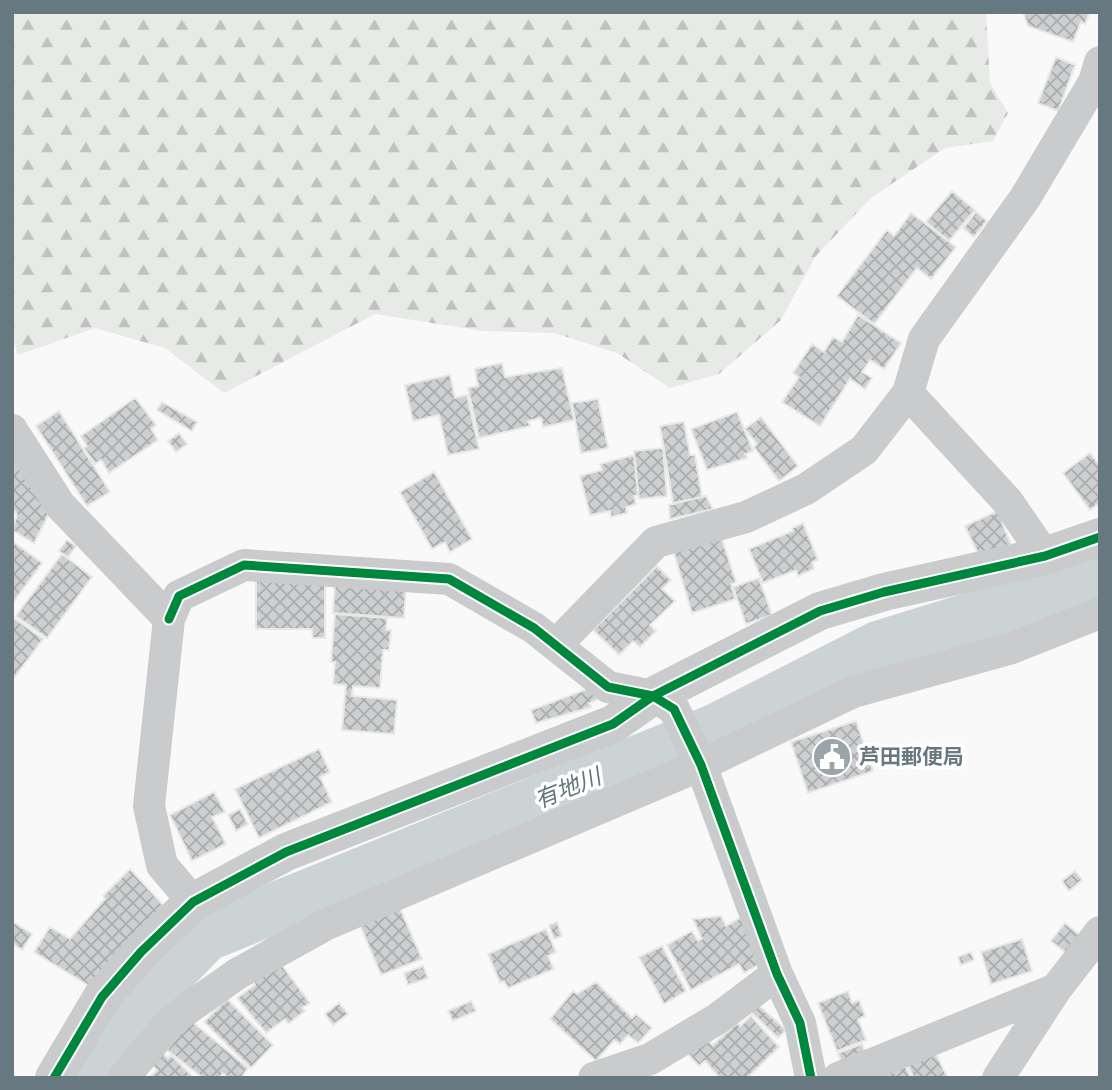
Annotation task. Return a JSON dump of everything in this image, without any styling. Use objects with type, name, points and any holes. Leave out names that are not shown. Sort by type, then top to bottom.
[{"type":"street","points":[[556,645],[656,541],[746,517],[806,489],[864,450],[908,393],[924,339],[1025,198],[1094,82],[1100,62]]},
{"type":"street","points":[[908,393],[1008,502],[1045,556]]},
{"type":"street","points":[[12,430],[60,505],[169,619]]},
{"type":"street","points":[[56,1077],[102,997],[141,952],[193,902],[286,852],[664,703],[820,611],[884,592],[1045,556],[1100,537]]},
{"type":"street","points":[[193,902],[162,866],[149,806],[169,619],[179,596],[244,565],[449,579],[556,645],[608,687],[664,703],[701,765],[777,974],[800,1023],[811,1078]]},
{"type":"street","points":[[122,1078],[173,1019],[237,974],[327,924],[701,765],[853,692],[1012,648],[1100,614]]},
{"type":"street","points":[[998,1078],[1056,989],[1100,932]]},
{"type":"street","points":[[594,1078],[650,1059],[717,1019],[777,974]]},
{"type":"street","points":[[838,1078],[1056,989]]},
{"type":"green space","points":[[12,12],[986,12],[990,83],[1008,113],[993,141],[945,148],[872,197],[815,257],[781,320],[719,374],[670,388],[617,353],[554,333],[483,331],[375,314],[224,393],[165,348],[95,328],[18,355],[12,335]]},
{"type":"building","points":[[1023,12],[1090,12],[1085,24],[1081,22],[1073,42],[1028,26]]},
{"type":"building","points":[[1056,57],[1075,65],[1058,111],[1038,103]]},
{"type":"building","points":[[952,191],[975,210],[949,241],[926,222]]},
{"type":"building","points":[[976,212],[987,221],[974,237],[963,228]]},
{"type":"building","points":[[911,213],[956,247],[931,279],[917,268],[874,324],[837,296],[887,230],[894,236]]},
{"type":"building","points":[[858,315],[901,343],[884,369],[870,360],[862,372],[872,378],[865,389],[850,379],[820,426],[782,402],[799,377],[793,373],[812,344],[824,352],[833,337],[842,342]]},
{"type":"building","points":[[502,363],[505,377],[562,368],[574,420],[543,427],[541,418],[528,421],[530,426],[479,438],[468,388],[478,386],[475,369]]},
{"type":"building","points":[[450,375],[455,398],[467,395],[479,449],[448,455],[439,415],[413,421],[405,385]]},
{"type":"building","points":[[135,398],[156,425],[151,429],[158,440],[109,473],[101,460],[95,464],[84,448],[87,446],[81,436]]},
{"type":"building","points":[[598,399],[608,448],[581,453],[572,403]]},
{"type":"building","points":[[162,402],[197,422],[192,431],[157,410]]},
{"type":"building","points":[[59,411],[110,492],[87,506],[36,426]]},
{"type":"building","points":[[737,412],[753,451],[745,454],[747,458],[707,470],[691,429]]},
{"type":"building","points":[[761,417],[798,466],[779,481],[754,447],[757,444],[745,429]]},
{"type":"building","points":[[684,422],[690,455],[695,455],[702,497],[673,503],[660,426]]},
{"type":"building","points":[[179,433],[187,444],[176,452],[168,441]]},
{"type":"building","points":[[12,438],[56,500],[34,543],[12,530],[17,515],[12,508]]},
{"type":"building","points":[[663,448],[667,496],[639,499],[634,451]]},
{"type":"building","points":[[1090,453],[1100,466],[1100,503],[1090,510],[1063,473]]},
{"type":"building","points":[[634,455],[638,495],[634,496],[636,504],[626,507],[627,513],[611,517],[610,511],[590,515],[580,476],[602,470],[600,464]]},
{"type":"building","points":[[434,472],[472,539],[450,552],[445,542],[432,549],[400,492]]},
{"type":"building","points":[[706,496],[713,509],[670,519],[669,505]]},
{"type":"building","points":[[1004,508],[1010,520],[1002,523],[1011,544],[980,558],[965,526]]},
{"type":"building","points":[[803,523],[818,560],[812,562],[814,569],[798,576],[796,570],[763,583],[749,549],[793,531],[792,528]]},
{"type":"building","points":[[721,536],[736,582],[731,584],[735,599],[692,613],[673,550]]},
{"type":"building","points":[[67,540],[76,546],[68,557],[59,551]]},
{"type":"building","points":[[15,543],[42,563],[12,604],[12,547]]},
{"type":"building","points":[[62,554],[92,577],[47,638],[16,616]]},
{"type":"building","points":[[657,566],[671,580],[662,589],[675,601],[650,625],[656,631],[640,647],[633,641],[619,655],[593,630]]},
{"type":"building","points":[[759,578],[772,615],[746,624],[733,587]]},
{"type":"building","points":[[256,580],[325,580],[325,638],[313,638],[312,629],[256,629]]},
{"type":"building","points":[[335,582],[406,587],[404,618],[333,613]]},
{"type":"building","points":[[335,614],[387,618],[386,630],[391,630],[389,650],[383,650],[380,688],[353,686],[352,696],[397,700],[394,734],[342,730],[346,685],[333,684],[335,662],[331,662]]},
{"type":"building","points":[[14,618],[43,639],[13,679],[12,621]]},
{"type":"building","points":[[593,687],[597,700],[589,703],[591,707],[536,723],[531,710]]},
{"type":"building","points":[[856,721],[873,771],[808,793],[791,742]]},
{"type":"building","points":[[319,749],[330,772],[320,777],[332,802],[259,838],[235,789]]},
{"type":"building","points":[[214,792],[225,812],[212,817],[226,844],[192,861],[170,815]]},
{"type":"building","points":[[240,809],[248,824],[236,831],[228,815]]},
{"type":"building","points":[[130,869],[164,906],[91,987],[34,952],[50,927],[70,939],[105,899],[103,896]]},
{"type":"building","points":[[1075,871],[1082,880],[1069,891],[1062,881]]},
{"type":"building","points":[[400,908],[422,959],[381,975],[360,925]]},
{"type":"building","points":[[745,915],[765,961],[744,973],[739,964],[691,990],[667,945],[692,931],[698,941],[702,939],[693,919],[721,916],[726,926]]},
{"type":"building","points":[[13,922],[32,934],[22,950],[12,943]]},
{"type":"building","points":[[557,922],[562,936],[554,939],[549,925]]},
{"type":"building","points":[[1065,923],[1083,938],[1069,955],[1051,941]]},
{"type":"building","points":[[546,929],[556,952],[548,956],[554,969],[508,988],[504,981],[500,983],[488,954]]},
{"type":"building","points":[[1022,939],[1032,971],[991,984],[981,952]]},
{"type":"building","points":[[662,946],[686,991],[664,1004],[639,957]]},
{"type":"building","points":[[971,952],[974,960],[961,965],[958,957]]},
{"type":"building","points":[[281,964],[310,1003],[302,1008],[305,1011],[288,1024],[285,1019],[266,1033],[237,998],[255,985],[253,981]]},
{"type":"building","points":[[423,966],[428,978],[408,985],[404,973]]},
{"type":"building","points":[[596,982],[632,1018],[636,1014],[652,1028],[638,1043],[628,1035],[620,1044],[614,1040],[596,1061],[550,1019],[573,991],[577,994]]},
{"type":"building","points":[[848,991],[852,1003],[859,1000],[865,1016],[858,1019],[866,1040],[837,1051],[818,1003]]},
{"type":"building","points":[[227,999],[273,1045],[251,1068],[204,1022]]},
{"type":"building","points":[[471,1001],[476,1011],[453,1021],[448,1011]]},
{"type":"building","points":[[339,1003],[348,1014],[333,1025],[325,1014]]},
{"type":"building","points":[[756,1003],[786,1030],[778,1038],[750,1011]]},
{"type":"building","points":[[751,1016],[779,1047],[747,1078],[720,1078],[705,1061],[699,1066],[688,1054],[705,1037],[713,1045],[737,1023],[740,1026]]},
{"type":"building","points":[[190,1020],[248,1068],[241,1078],[228,1078],[223,1073],[219,1078],[203,1078],[167,1050]]},
{"type":"building","points":[[862,1044],[867,1057],[843,1066],[838,1053]]},
{"type":"building","points":[[934,1051],[948,1078],[914,1078],[903,1056]]},
{"type":"building","points":[[162,1052],[168,1058],[171,1055],[194,1078],[149,1078],[157,1070],[151,1064]]},
{"type":"building","points":[[905,1065],[911,1078],[869,1078]]},
{"type":"waterway","name":"有地川","points":[[94,1078],[132,1012],[206,936],[716,729],[879,646],[1100,578]]},
{"type":"cycle path","points":[[54,1078],[102,997],[141,952],[193,902],[286,852],[613,724],[653,696],[820,611],[884,592],[1045,556],[1100,537]]},
{"type":"cycle path","points":[[169,619],[179,596],[244,565],[449,579],[534,628],[608,687],[653,696],[674,709],[701,765],[777,974],[800,1023],[811,1078]]},
{"type":"place","name":"芦田郵便局","points":[[832,757]]}]
